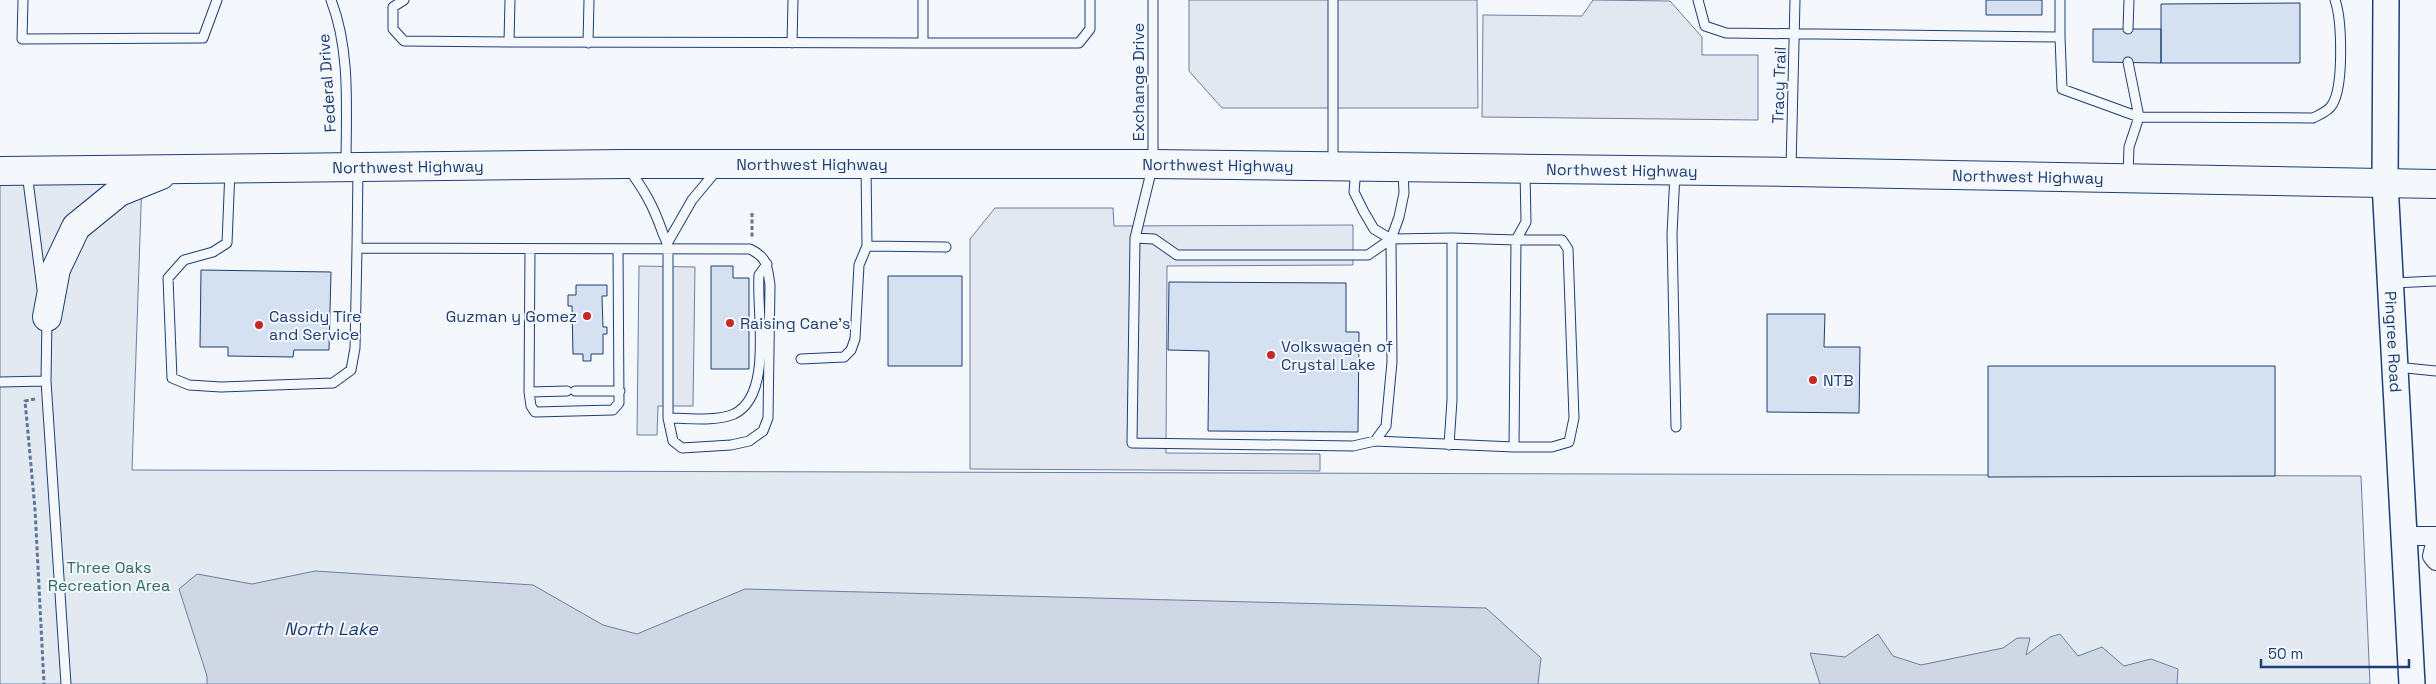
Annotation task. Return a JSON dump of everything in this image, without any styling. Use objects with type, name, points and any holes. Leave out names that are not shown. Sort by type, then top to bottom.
[{"type":"main road","name":"Northwest Highway","points":[[0,170],[625,164],[1153,164],[1675,170],[2436,184]]},
{"type":"main road","points":[[46,317],[56,270],[76,227],[119,192],[179,169]]},
{"type":"street","name":"Pingree Road","points":[[2386,0],[2385,183],[2412,684]]},
{"type":"street","points":[[2403,536],[2436,537],[2432,556],[2436,561]]},
{"type":"lane","points":[[23,0],[22,39],[203,38],[217,0]]},
{"type":"lane","name":"Federal Drive","points":[[230,168],[227,243],[213,252],[184,260],[168,278],[169,360],[172,378],[189,385],[221,387],[333,383],[351,370],[355,348],[357,248],[343,50],[331,0]]},
{"type":"lane","points":[[404,0],[393,7],[393,29],[404,41],[588,43],[1079,43],[1090,29],[1090,0]]},
{"type":"lane","points":[[509,42],[510,0]]},
{"type":"lane","points":[[588,43],[589,0]]},
{"type":"lane","points":[[792,43],[793,0]]},
{"type":"lane","points":[[923,0],[923,43]]},
{"type":"lane","name":"Exchange Drive","points":[[1153,0],[1153,164],[1135,238],[1132,443],[1353,446],[1375,441]]},
{"type":"lane","points":[[1333,0],[1344,166],[1354,192],[1374,229],[1391,239],[1562,240],[1568,249],[1574,418],[1569,442],[1552,447],[1514,447],[1375,441]]},
{"type":"lane","points":[[1698,0],[1706,26],[1726,32],[1795,35],[2060,38]]},
{"type":"lane","name":"Tracy Trail","points":[[1791,172],[1795,0]]},
{"type":"lane","points":[[2060,0],[2062,89],[2139,117],[2313,118],[2332,107],[2338,92],[2341,72],[2335,0]]},
{"type":"lane","points":[[2128,29],[2129,0]]},
{"type":"lane","points":[[2128,62],[2139,117],[2129,147],[2128,178]]},
{"type":"lane","points":[[357,248],[618,249],[668,245],[750,249],[761,254],[767,264],[770,285],[768,418],[763,432],[749,441],[731,445],[682,448],[673,441],[668,418],[668,245],[650,198],[625,164]]},
{"type":"lane","points":[[668,245],[692,200],[722,164]]},
{"type":"lane","points":[[801,359],[844,357],[851,350],[855,339],[859,265],[867,246],[866,165]]},
{"type":"lane","points":[[1375,441],[1386,426],[1392,362],[1391,239],[1399,217],[1404,193],[1403,167]]},
{"type":"lane","points":[[1514,447],[1516,240],[1526,222],[1524,168]]},
{"type":"lane","points":[[27,170],[46,317],[46,381],[66,684]]},
{"type":"lane","points":[[1675,170],[1672,234],[1676,427]]},
{"type":"lane","points":[[1135,238],[1154,239],[1177,255],[1368,255],[1391,239]]},
{"type":"lane","points":[[1449,445],[1452,400],[1452,238]]},
{"type":"lane","points":[[867,246],[946,247]]},
{"type":"lane","points":[[530,249],[529,392],[531,406],[536,412],[613,410],[619,403],[618,249]]},
{"type":"lane","points":[[668,418],[720,418],[735,413],[752,395],[758,372],[760,345],[759,275],[767,264]]},
{"type":"lane","points":[[2390,283],[2436,281]]},
{"type":"lane","points":[[2394,367],[2436,371]]},
{"type":"lane","points":[[0,382],[46,381]]},
{"type":"lane","points":[[529,392],[620,391]]},
{"type":"path","points":[[750,249],[752,213]]},
{"type":"path","points":[[44,684],[35,509],[24,401],[48,398]]},
{"type":"green space","name":"Three Oaks Recreation Area","points":[[142,179],[132,470],[2361,476],[2370,684],[0,684],[0,184]]},
{"type":"shaded area","points":[[1189,0],[1477,0],[1478,108],[1222,108],[1189,71]]},
{"type":"shaded area","points":[[1593,0],[1670,1],[1702,37],[1702,55],[1758,55],[1758,120],[1482,117],[1483,15],[1582,16]]},
{"type":"shaded area","points":[[995,208],[1113,208],[1114,226],[1353,225],[1353,265],[1167,266],[1166,453],[1320,454],[1320,471],[970,469],[970,239]]},
{"type":"shaded area","points":[[639,266],[695,267],[693,406],[658,406],[657,435],[637,435]]},
{"type":"water","name":"North Lake","points":[[315,571],[533,585],[603,625],[637,634],[745,589],[1486,608],[1541,658],[1538,684],[207,684],[207,676],[179,589],[197,574],[252,584]]},
{"type":"water","points":[[1878,634],[1893,656],[1921,665],[2003,648],[2017,638],[2030,638],[2026,655],[2050,637],[2060,634],[2078,656],[2102,647],[2124,666],[2151,659],[2178,669],[2177,684],[1820,684],[1810,653],[1845,657]]},
{"type":"building","points":[[1986,0],[2042,0],[2042,15],[1986,15]]},
{"type":"building","points":[[2300,3],[2300,63],[2161,63],[2161,4]]},
{"type":"building","points":[[2093,29],[2161,29],[2161,63],[2093,62]]},
{"type":"building","name":"Raising Cane's","points":[[711,266],[733,266],[733,278],[749,278],[749,369],[711,369]]},
{"type":"building","points":[[201,270],[331,272],[329,350],[294,350],[293,357],[228,356],[228,347],[200,347]]},
{"type":"building","points":[[888,276],[962,276],[962,366],[888,366]]},
{"type":"building","points":[[1169,282],[1346,283],[1346,332],[1359,332],[1358,432],[1208,431],[1209,351],[1168,350]]},
{"type":"building","name":"Guzman y Gomez","points":[[576,285],[607,285],[607,296],[602,296],[603,327],[607,327],[607,334],[603,334],[603,354],[591,354],[591,361],[583,361],[583,354],[573,354],[572,306],[568,306],[568,295],[576,295]]},
{"type":"building","name":"NTB","points":[[1767,314],[1825,314],[1824,347],[1860,347],[1859,413],[1767,412]]},
{"type":"building","points":[[1988,366],[2275,366],[2275,476],[1988,477]]},
{"type":"place","name":"Guzman y Gomez","points":[[587,316]]},
{"type":"place","name":"Raising Cane's","points":[[730,323]]},
{"type":"place","name":"Cassidy Tire and Service","points":[[259,325]]},
{"type":"place","name":"Volkswagen of Crystal Lake","points":[[1271,355]]},
{"type":"place","name":"NTB","points":[[1813,380]]}]
